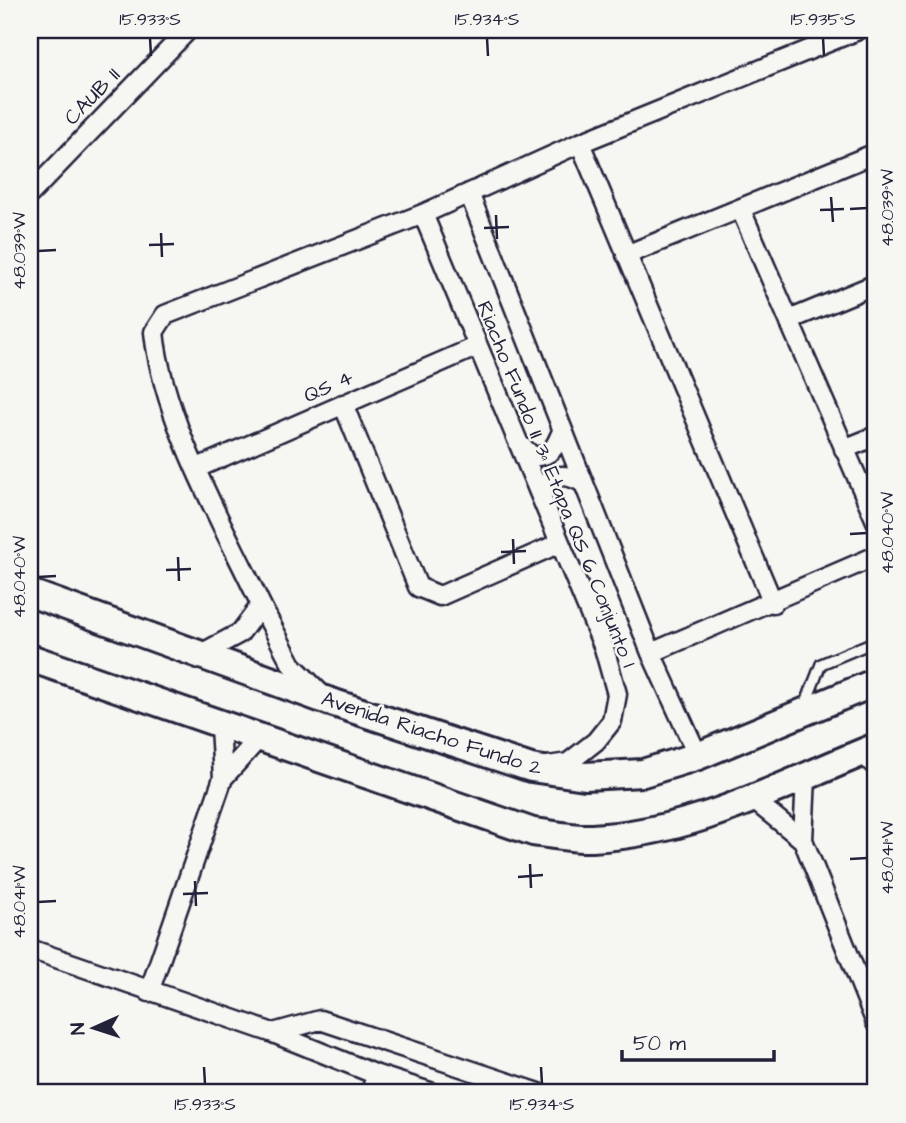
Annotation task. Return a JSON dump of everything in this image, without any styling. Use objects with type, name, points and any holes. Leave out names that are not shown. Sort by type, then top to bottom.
[{"type":"main road","name":"Avenida Riacho Fundo 2","points":[[30,593],[328,701],[531,768],[585,776],[643,773],[698,756],[876,682]]},
{"type":"main road","points":[[30,658],[220,726],[533,832],[590,838],[666,828],[755,801],[867,750]]},
{"type":"street","name":"CAUB II","points":[[30,194],[188,30]]},
{"type":"street","points":[[328,701],[292,666],[197,468],[161,376],[154,332],[165,314],[423,214],[580,143],[858,30]]},
{"type":"street","points":[[580,143],[773,603]]},
{"type":"street","points":[[626,255],[876,153]]},
{"type":"street","name":"Riacho Fundo II 3ª Etapa QS 6 Conjunto 1","points":[[468,193],[651,653],[698,756]]},
{"type":"street","points":[[741,210],[876,521]]},
{"type":"street","name":"Riacho Fundo II 3ª Etapa QS 6 Conjunto 1","points":[[423,214],[604,648],[617,694],[612,721],[596,741],[568,763],[531,768]]},
{"type":"street","points":[[789,320],[876,284]]},
{"type":"street","name":"QS 4","points":[[197,468],[478,346]]},
{"type":"street","points":[[343,404],[418,587],[440,596],[560,543]]},
{"type":"street","points":[[518,442],[526,453],[546,455],[556,446],[562,431]]},
{"type":"street","points":[[844,449],[876,436]]},
{"type":"street","points":[[544,506],[541,493],[552,477],[565,475],[584,484]]},
{"type":"street","name":"Riacho Fundo II 3ª Etapa QS 6 Conjunto 1","points":[[651,653],[773,603],[876,556]]},
{"type":"street","points":[[199,655],[240,633],[261,605]]},
{"type":"street","points":[[149,992],[223,778],[220,726]]},
{"type":"street","points":[[223,778],[259,738]]},
{"type":"street","points":[[806,777],[803,840],[876,1023]]},
{"type":"street","points":[[755,801],[803,840]]},
{"type":"street","points":[[30,949],[273,1033],[377,1075],[433,1093]]},
{"type":"street","points":[[273,1033],[320,1020],[539,1093]]},
{"type":"street","points":[[370,1093],[377,1075]]},
{"type":"lane","points":[[802,712],[821,664],[876,642]]},
{"type":"lane","points":[[867,750],[876,774]]}]
